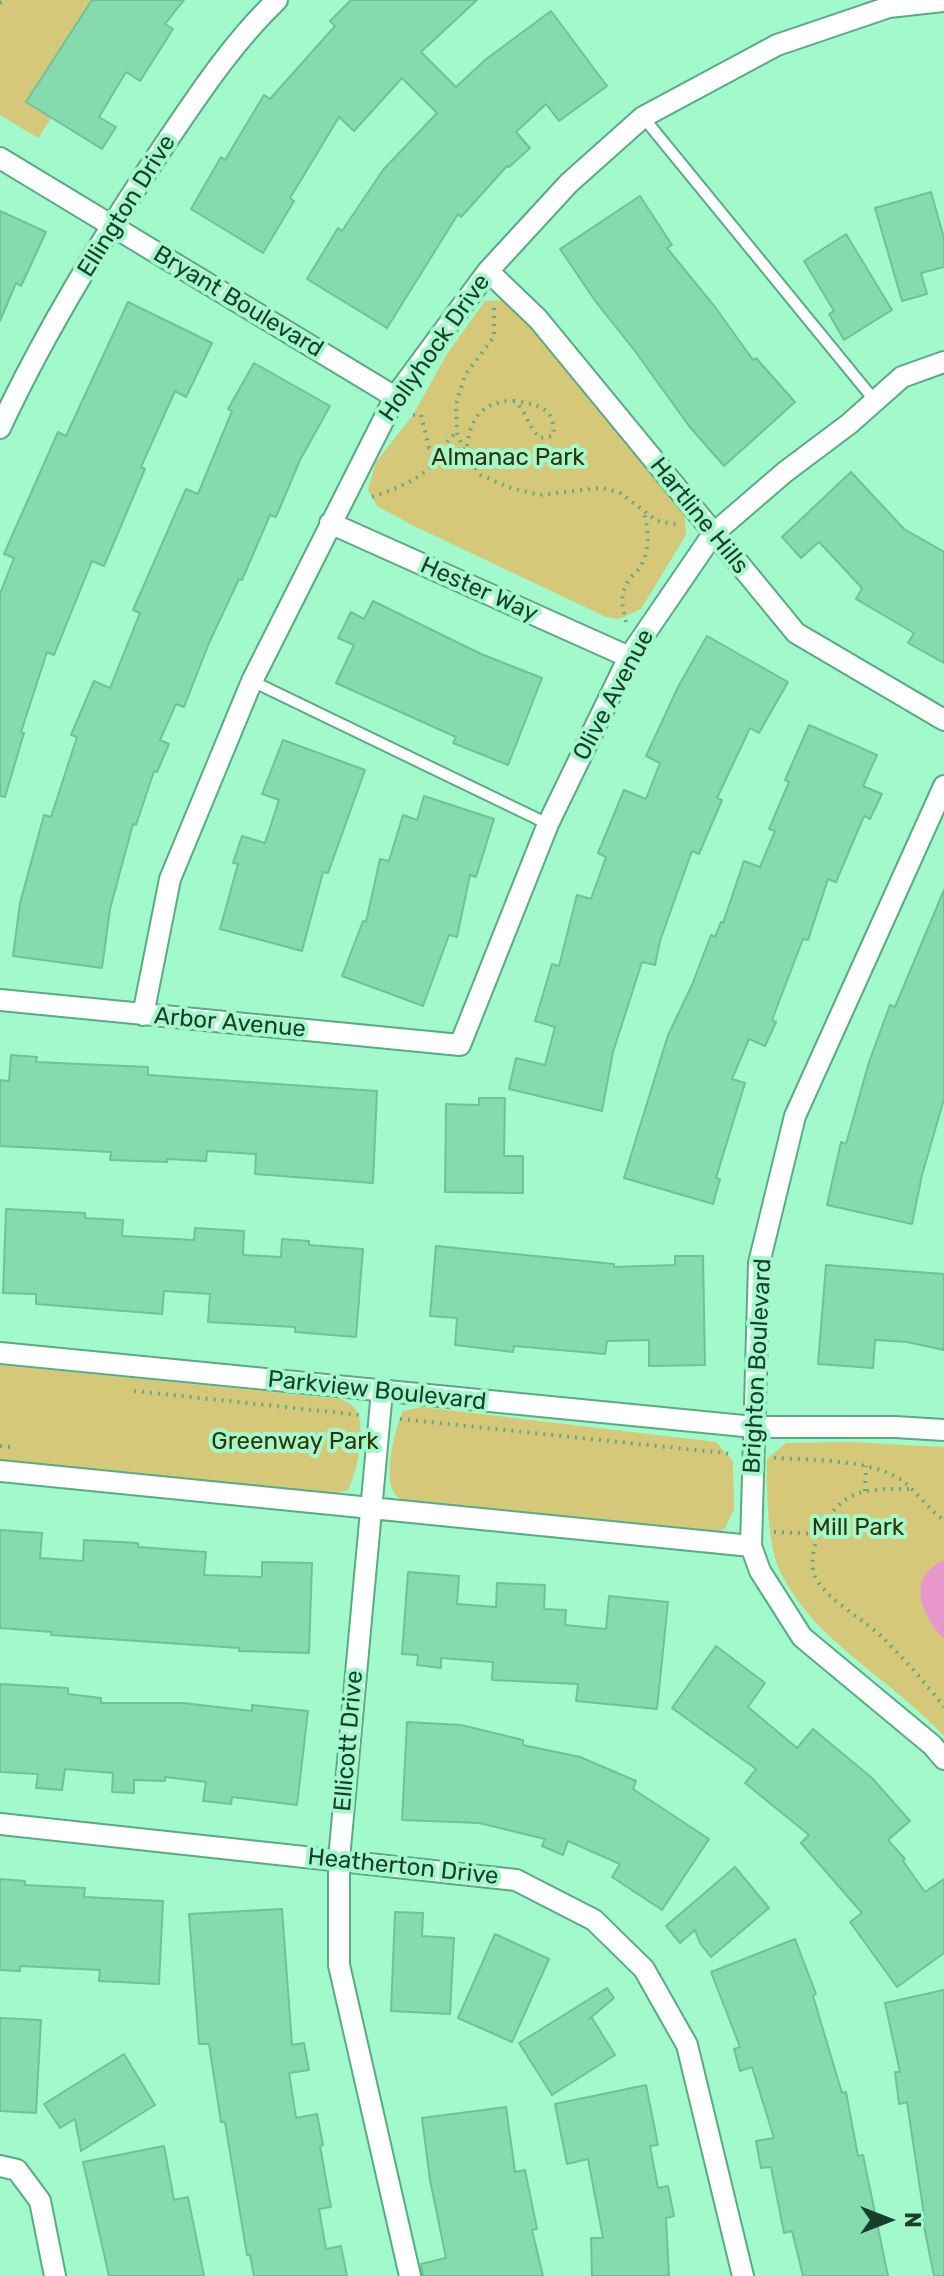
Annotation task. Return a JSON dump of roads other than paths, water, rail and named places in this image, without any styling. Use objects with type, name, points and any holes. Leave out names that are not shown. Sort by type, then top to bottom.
[{"type":"street","name":"Ellington Drive","points":[[0,428],[15,395],[110,225],[188,110],[252,24],[277,0]]},
{"type":"street","name":"Hollyhock Drive","points":[[143,1015],[170,879],[252,681],[395,397],[488,271],[569,183],[643,117],[777,45],[889,7],[944,1]]},
{"type":"street","name":"Bryant Boulevard","points":[[0,158],[395,397]]},
{"type":"street","name":"Hartline Hills","points":[[488,271],[538,319],[796,633],[944,720]]},
{"type":"street","name":"Olive Avenue","points":[[460,1045],[548,824],[629,657],[713,534],[902,377],[944,362]]},
{"type":"street","name":"Hester Way","points":[[330,523],[629,657]]},
{"type":"street","name":"Brighton Boulevard","points":[[944,786],[795,1116],[759,1263],[751,1546],[760,1571],[802,1637],[932,1745],[944,1759]]},
{"type":"street","name":"Arbor Avenue","points":[[0,1000],[460,1045]]},
{"type":"street","name":"Parkview Boulevard","points":[[0,1353],[754,1427],[944,1430]]},
{"type":"street","name":"Ellicott Drive","points":[[382,1391],[339,1859],[339,1965],[410,2276]]},
{"type":"street","points":[[0,1471],[751,1546]]},
{"type":"street","name":"Heatherton Drive","points":[[0,1824],[516,1880],[594,1920],[644,1969],[687,2045],[743,2276]]},
{"type":"street","points":[[0,2166],[17,2170],[40,2201],[55,2276]]},
{"type":"lane","points":[[643,117],[875,401]]},
{"type":"lane","points":[[252,681],[548,824]]},
{"type":"park label","name":"Almanac Park","points":[[508,458]]},
{"type":"park label","name":"Greenway Park","points":[[295,1442]]},
{"type":"park label","name":"Mill Park","points":[[858,1528]]}]
